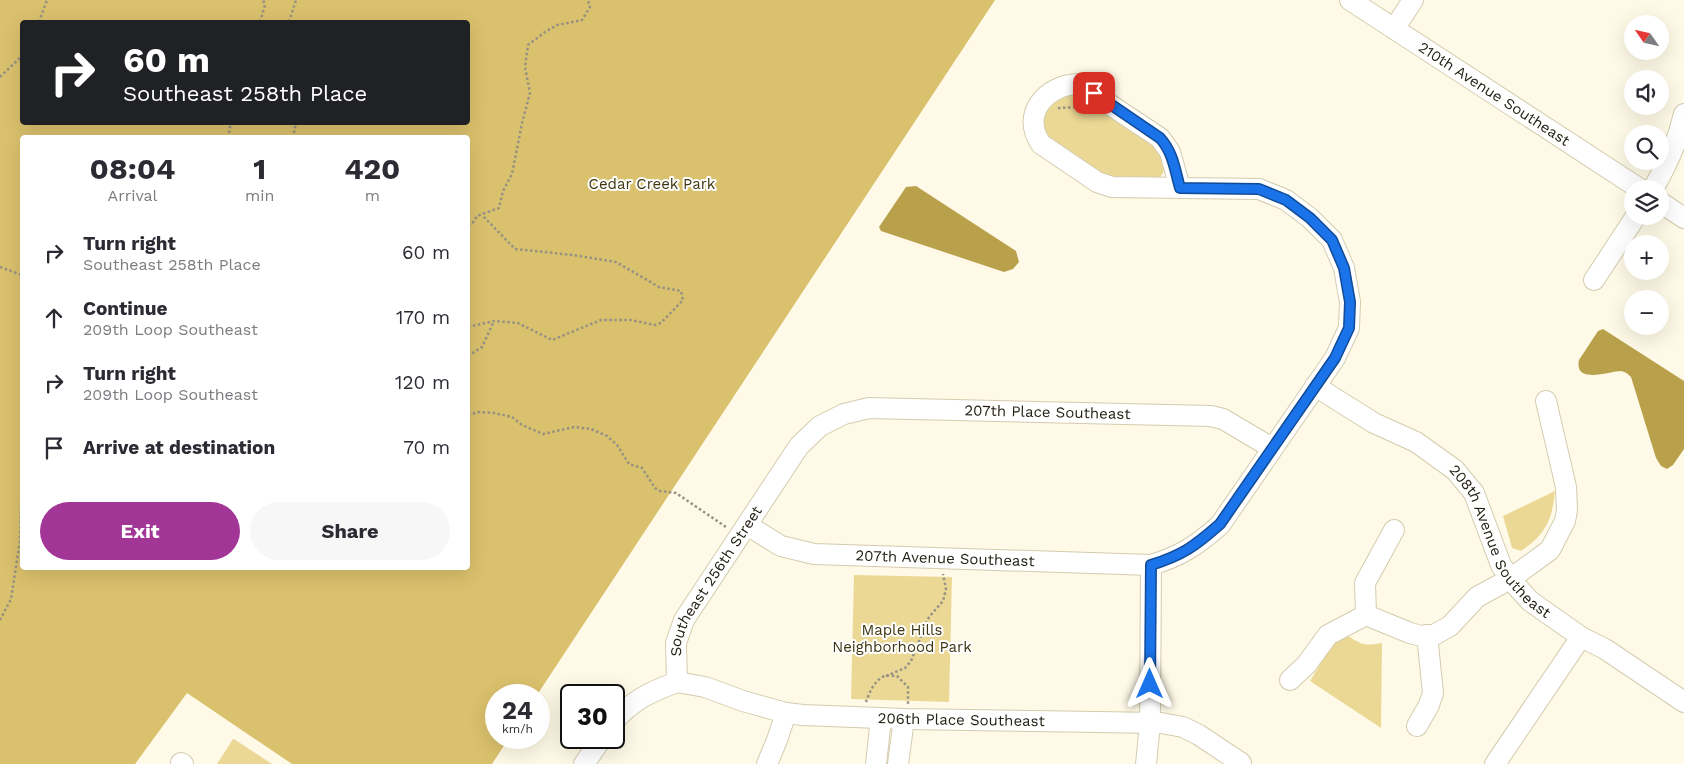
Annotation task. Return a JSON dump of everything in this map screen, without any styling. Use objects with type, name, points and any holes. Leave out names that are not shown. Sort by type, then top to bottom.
[{"type":"street","name":"210th Avenue Southeast","points":[[1350,0],[1626,180]]},
{"type":"street","points":[[1394,29],[1413,0]]},
{"type":"street","points":[[1146,764],[1150,723],[1151,565],[1173,558],[1198,544],[1220,524],[1335,358],[1349,328],[1350,302],[1344,268],[1332,240],[1310,218],[1286,200],[1259,189],[1180,188],[1112,187],[1097,182],[1041,144],[1034,130],[1034,115],[1037,106],[1047,94],[1058,87],[1079,84],[1160,138],[1170,152],[1180,188]]},
{"type":"street","points":[[1658,180],[1665,169],[1684,114]]},
{"type":"street","points":[[1669,208],[1684,218]]},
{"type":"street","points":[[1594,280],[1630,225]]},
{"type":"street","name":"208th Avenue Southeast","points":[[1315,386],[1374,424],[1416,442],[1454,470],[1474,493],[1501,565],[1510,579],[1530,601],[1581,637],[1605,649],[1684,702]]},
{"type":"street","points":[[1290,680],[1306,665],[1328,635],[1366,616],[1410,633],[1434,635],[1450,626],[1477,597],[1510,579],[1550,550],[1564,521],[1567,510],[1566,487],[1546,401]]},
{"type":"street","name":"207th Place Southeast","points":[[820,426],[844,414],[869,408],[1210,416],[1223,419],[1272,448]]},
{"type":"street","name":"Southeast 256th Street","points":[[625,710],[641,697],[677,682],[676,643],[678,632],[684,620],[799,446],[820,426]]},
{"type":"street","name":"207th Avenue Southeast","points":[[743,530],[781,546],[814,554],[1151,565]]},
{"type":"street","points":[[1366,616],[1365,583],[1394,530]]},
{"type":"street","points":[[1417,726],[1430,705],[1433,693],[1427,635]]},
{"type":"street","points":[[1494,764],[1581,637]]},
{"type":"street","name":"206th Place Southeast","points":[[677,682],[705,687],[743,701],[803,716],[1150,723],[1183,727],[1199,735],[1241,763]]},
{"type":"street","points":[[767,764],[786,713]]},
{"type":"street","points":[[871,718],[876,764]]},
{"type":"street","points":[[898,764],[904,719]]},
{"type":"street","points":[[584,764],[594,749]]},
{"type":"path","points":[[40,20],[47,0]]},
{"type":"path","points":[[261,20],[265,5],[263,0]]},
{"type":"path","points":[[290,20],[296,0]]},
{"type":"path","points":[[470,224],[477,216],[499,208],[503,190],[512,174],[530,93],[525,67],[528,45],[558,25],[582,20],[590,7],[588,0]]},
{"type":"path","points":[[0,77],[20,58]]},
{"type":"path","points":[[1037,106],[1054,110],[1079,107],[1091,114]]},
{"type":"path","points":[[470,327],[494,321],[518,323],[552,340],[601,320],[631,320],[656,325],[661,323],[683,300],[681,291],[659,287],[616,262],[574,255],[514,249],[482,215]]},
{"type":"path","points":[[0,267],[20,274]]},
{"type":"path","points":[[470,355],[482,347],[494,321]]},
{"type":"path","points":[[470,414],[479,412],[512,417],[522,425],[543,434],[574,427],[591,429],[607,436],[617,445],[630,464],[642,468],[655,488],[660,491],[676,493],[743,530]]},
{"type":"path","points":[[0,620],[11,599],[20,541]]},
{"type":"path","points":[[871,718],[868,696],[872,689],[879,680],[905,668],[911,661],[929,617],[943,601],[946,589],[940,558]]},
{"type":"path","points":[[886,676],[897,676],[908,687],[909,697],[904,719]]},
{"type":"green space","name":"Cedar Creek Park","points":[[0,0],[995,0],[544,684],[485,684],[485,749],[502,749],[492,764],[292,764],[187,693],[135,764],[0,764]]},
{"type":"green space","points":[[1080,93],[1150,141],[1164,159],[1163,173],[1158,180],[1110,178],[1052,141],[1044,130],[1043,122],[1046,111],[1061,94]]},
{"type":"green space","points":[[1555,491],[1550,518],[1542,532],[1530,545],[1521,551],[1512,548],[1503,516]]},
{"type":"green space","name":"Maple Hills Neighborhood Park","points":[[854,575],[952,577],[949,702],[851,699]]},
{"type":"green space","points":[[1348,636],[1364,644],[1382,643],[1381,728],[1310,681],[1333,643]]},
{"type":"green space","points":[[234,739],[272,764],[217,764]]},
{"type":"shaded area","points":[[916,186],[1016,251],[1019,262],[1013,269],[1004,272],[881,231],[879,227],[906,187]]},
{"type":"shaded area","points":[[1603,329],[1684,381],[1684,449],[1673,465],[1667,469],[1661,466],[1656,458],[1631,377],[1621,371],[1594,375],[1587,374],[1579,368],[1579,360],[1598,331]]},
{"type":"route","points":[[1094,93],[1160,138],[1170,152],[1180,188],[1259,189],[1286,200],[1310,218],[1332,240],[1344,268],[1350,302],[1349,328],[1335,358],[1220,524],[1198,544],[1173,558],[1151,565],[1150,684]]}]
